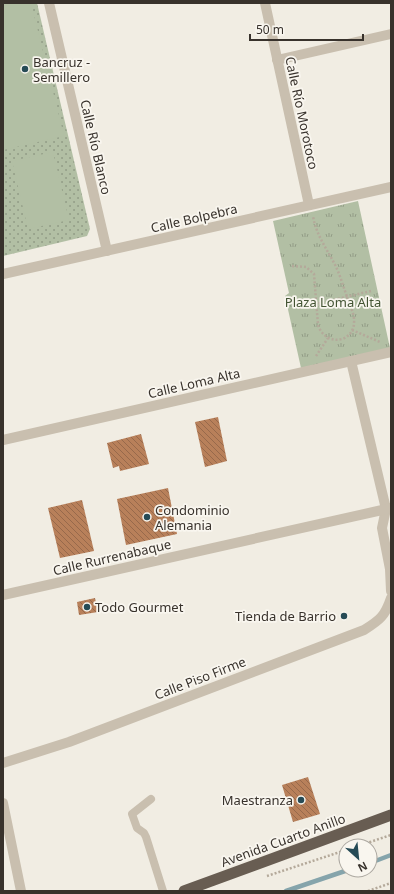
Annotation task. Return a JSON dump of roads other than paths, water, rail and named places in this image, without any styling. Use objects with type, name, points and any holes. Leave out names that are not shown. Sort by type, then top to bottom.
[{"type":"highway","name":"Avenida Cuarto Anillo","points":[[184,891],[391,815]]},
{"type":"street","name":"Calle Río Blanco","points":[[49,3],[107,251]]},
{"type":"street","name":"Calle Río Morotoco","points":[[265,3],[309,205]]},
{"type":"street","points":[[277,60],[391,34]]},
{"type":"street","name":"Calle Bolpebra","points":[[3,274],[391,187]]},
{"type":"street","name":"Calle Loma Alta","points":[[3,440],[351,361],[388,348]]},
{"type":"street","points":[[351,361],[388,508],[382,528],[390,569],[391,591]]},
{"type":"street","name":"Calle Rurrenabaque","points":[[3,595],[388,508]]},
{"type":"street","name":"Calle Piso Firme","points":[[3,763],[68,742],[364,630],[378,621],[387,610],[391,598]]},
{"type":"street","points":[[3,803],[21,891]]},
{"type":"lane","points":[[151,799],[132,814],[137,828],[144,833],[146,837],[163,891]]},
{"type":"waterway","points":[[378,860],[391,855]]},
{"type":"waterway","points":[[286,891],[338,873]]},
{"type":"place","name":"Bancruz - Semillero","points":[[25,69]]},
{"type":"place","name":"Condominio Alemania","points":[[147,517]]},
{"type":"place","name":"Todo Gourmet","points":[[87,607]]},
{"type":"place","name":"Tienda de Barrio","points":[[344,616]]},
{"type":"place","name":"Maestranza","points":[[301,800]]},
{"type":"park label","name":"Plaza Loma Alta","points":[[333,302]]}]
